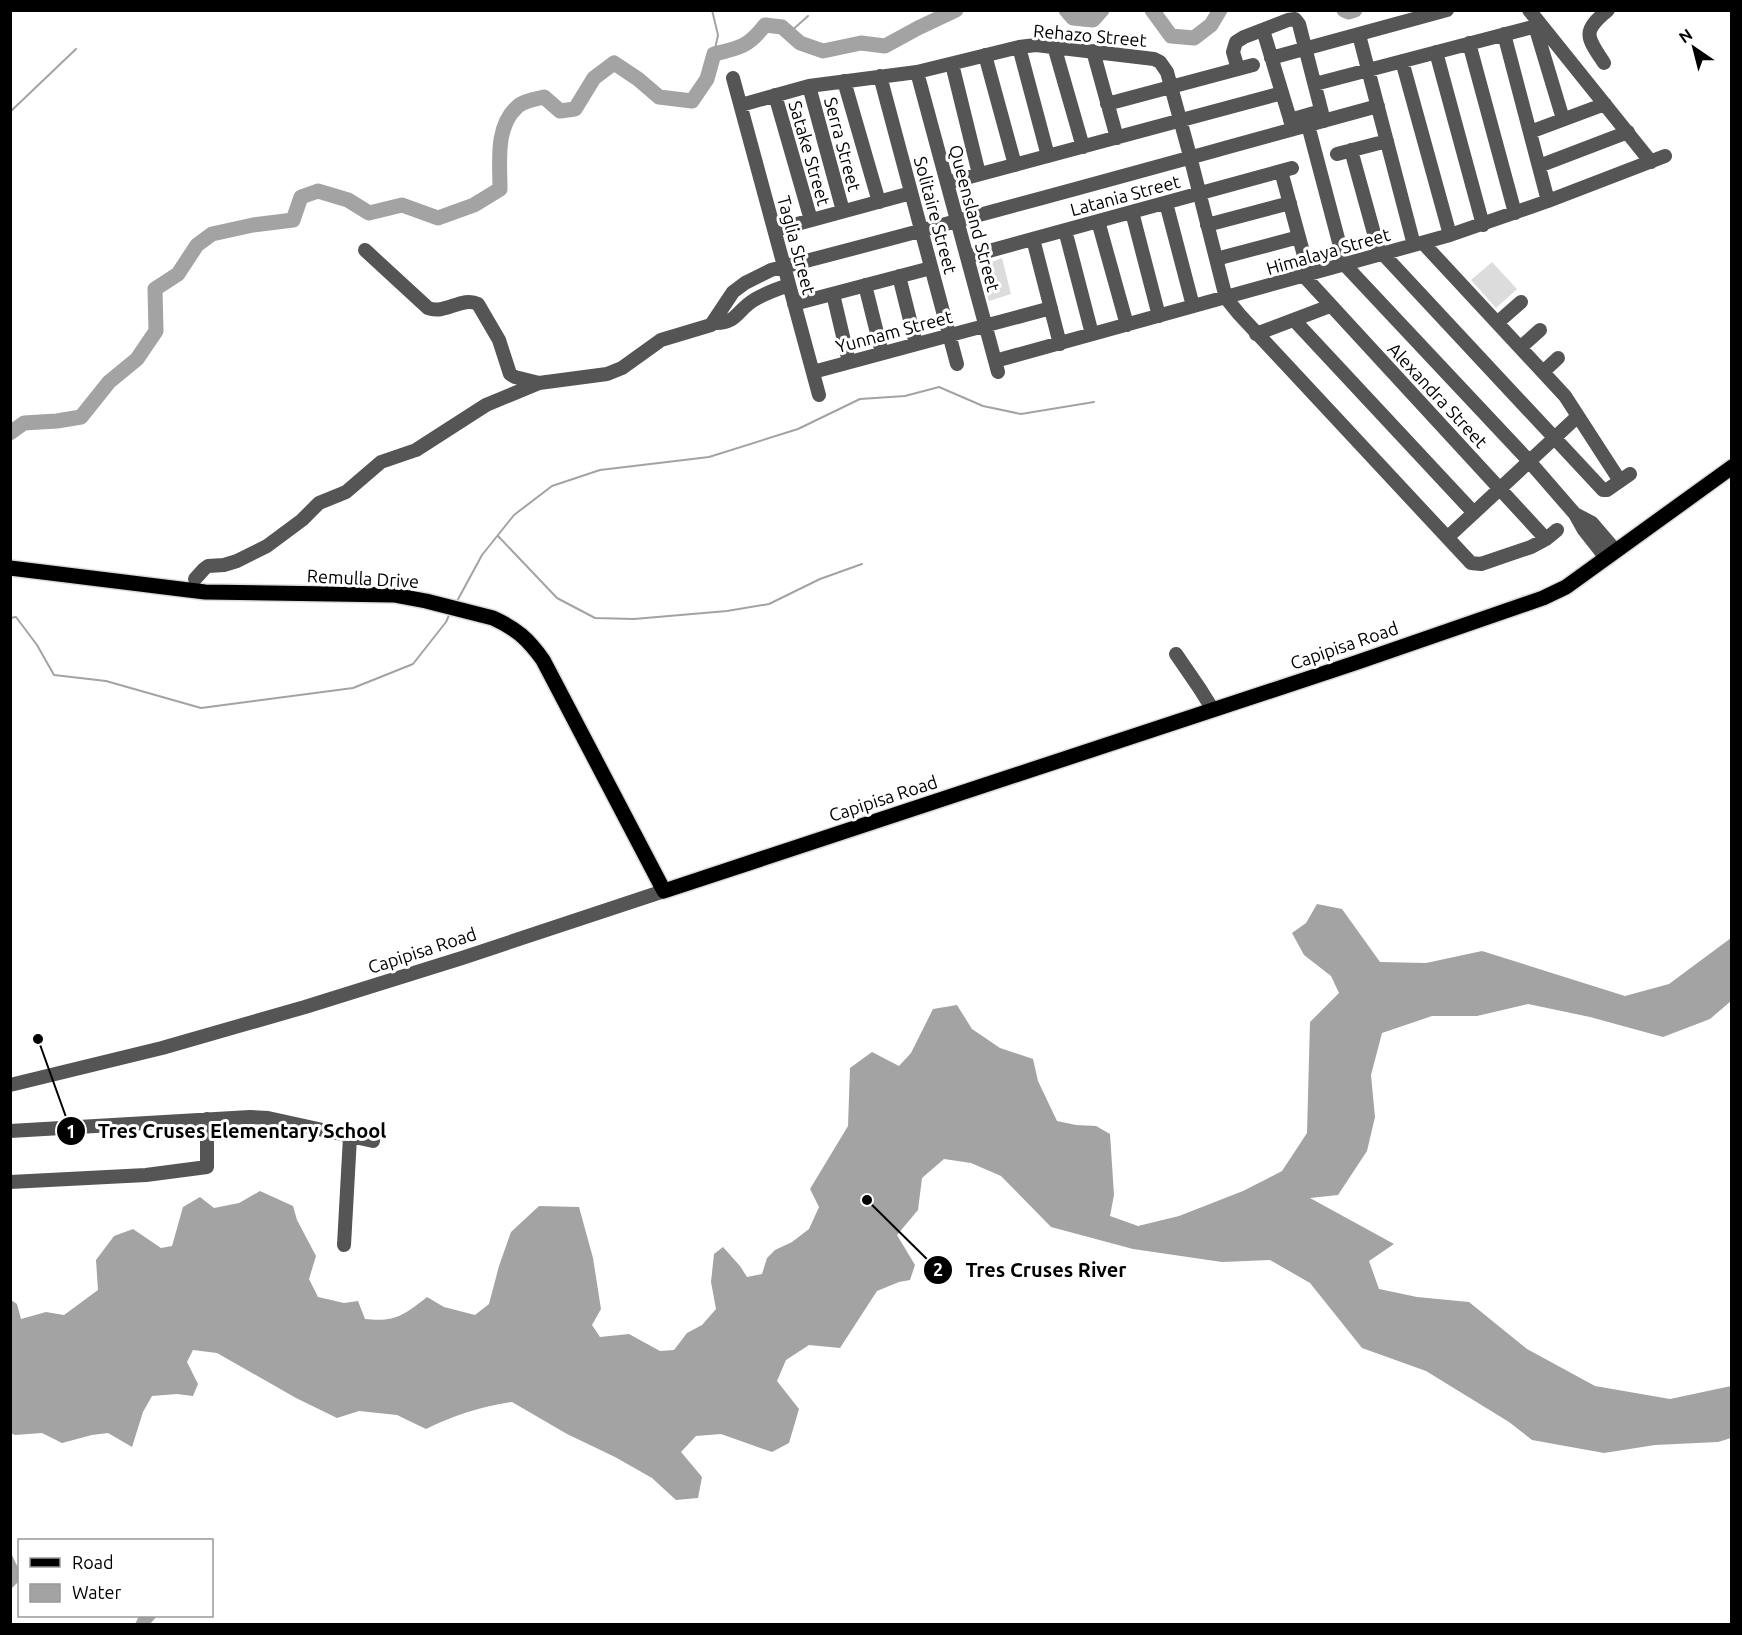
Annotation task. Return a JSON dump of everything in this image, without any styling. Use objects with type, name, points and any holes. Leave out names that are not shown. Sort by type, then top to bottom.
[{"type":"main road","name":"Capipisa Road","points":[[664,891],[1213,710],[1543,598],[1566,587],[1731,467]]},
{"type":"main road","name":"Remulla Drive","points":[[10,568],[205,592],[394,595],[493,618],[522,634],[543,660],[664,891]]},
{"type":"street","points":[[1271,58],[1447,10]]},
{"type":"street","points":[[1529,10],[1538,25],[1651,162]]},
{"type":"street","points":[[1604,63],[1590,42],[1589,31],[1594,22],[1608,10]]},
{"type":"street","points":[[1238,69],[1233,52],[1236,42],[1291,19],[1295,20],[1299,24],[1323,116]]},
{"type":"street","points":[[1315,84],[1538,25]]},
{"type":"street","points":[[1538,25],[1563,119]]},
{"type":"street","points":[[1263,30],[1291,124]]},
{"type":"street","points":[[1504,34],[1548,201]]},
{"type":"street","points":[[1351,150],[1382,254],[1603,490],[1607,490],[1625,477],[1565,396],[1521,347],[1419,244],[1387,141],[1359,35]]},
{"type":"street","points":[[1469,43],[1515,213]]},
{"type":"street","name":"Rehazo Street","points":[[741,105],[808,86],[916,72],[1036,45],[1154,59],[1164,67],[1171,87],[1226,298]]},
{"type":"street","points":[[1054,46],[1083,147]]},
{"type":"street","points":[[1019,47],[1048,156]]},
{"type":"street","points":[[1093,51],[1117,138]]},
{"type":"street","points":[[1436,52],[1483,225]]},
{"type":"street","points":[[985,55],[1015,165]]},
{"type":"street","points":[[1402,61],[1450,235]]},
{"type":"street","points":[[952,64],[979,174]]},
{"type":"street","points":[[1107,104],[1253,64]]},
{"type":"street","name":"Queensland Street","points":[[916,72],[996,367]]},
{"type":"street","name":"Solitaire Street","points":[[880,76],[957,364]]},
{"type":"street","name":"Taglia Street","points":[[733,78],[816,384]]},
{"type":"street","points":[[844,81],[879,202]]},
{"type":"street","name":"Serra Street","points":[[808,86],[843,211]]},
{"type":"street","points":[[947,183],[1282,93]]},
{"type":"street","name":"Satake Street","points":[[775,95],[811,220]]},
{"type":"street","points":[[1530,132],[1605,104]]},
{"type":"street","points":[[714,323],[733,292],[757,276],[784,267],[957,222],[1190,156],[1291,124],[1378,106]]},
{"type":"street","points":[[1291,124],[1308,125],[1323,116]]},
{"type":"street","points":[[1308,125],[1346,265],[1529,461],[1575,514],[1584,531],[1611,554]]},
{"type":"street","points":[[1539,166],[1628,132]]},
{"type":"street","points":[[1337,154],[1387,141]]},
{"type":"street","name":"Himalaya Street","points":[[996,367],[1092,334],[1483,225],[1665,156]]},
{"type":"street","name":"Latania Street","points":[[967,257],[1287,170]]},
{"type":"street","name":"Alexandra Street","points":[[1287,170],[1290,204],[1306,275],[1330,306],[1546,539]]},
{"type":"street","points":[[775,230],[911,193]]},
{"type":"street","points":[[1166,203],[1193,306]]},
{"type":"street","points":[[1207,225],[1290,204]]},
{"type":"street","points":[[1132,212],[1159,316]]},
{"type":"street","points":[[1098,222],[1126,325]]},
{"type":"street","points":[[1065,230],[1092,334]]},
{"type":"street","points":[[1216,259],[1299,237]]},
{"type":"street","points":[[1033,239],[1060,344]]},
{"type":"street","points":[[365,250],[428,308],[434,310],[467,302],[478,304],[499,340],[510,374],[539,383]]},
{"type":"street","points":[[794,304],[931,268]]},
{"type":"street","points":[[899,276],[916,344]]},
{"type":"street","points":[[195,579],[208,566],[237,561],[267,546],[302,520],[320,503],[346,492],[381,462],[416,450],[486,405],[539,383],[608,374],[622,368],[661,340],[714,323],[733,320],[750,302],[770,291],[789,285]]},
{"type":"street","points":[[865,285],[882,353]]},
{"type":"street","points":[[833,294],[849,362]]},
{"type":"street","points":[[1226,298],[1256,334],[1471,563],[1481,564],[1531,547],[1557,530]]},
{"type":"street","points":[[1497,323],[1521,302]]},
{"type":"street","points":[[1256,334],[1330,306]]},
{"type":"street","name":"Yunnam Street","points":[[816,384],[830,367],[1051,308]]},
{"type":"street","points":[[1294,320],[1474,513]]},
{"type":"street","points":[[1521,347],[1540,330]]},
{"type":"street","points":[[1543,372],[1558,358]]},
{"type":"street","points":[[1448,537],[1578,416]]},
{"type":"street","points":[[1176,654],[1213,710]]},
{"type":"street","name":"Capipisa Road","points":[[10,1085],[162,1047],[305,1007],[664,891]]},
{"type":"street","points":[[10,1131],[207,1119],[268,1118],[373,1141]]},
{"type":"street","points":[[10,1182],[146,1174],[207,1167],[207,1119]]},
{"type":"street","points":[[344,1245],[350,1137]]},
{"type":"shaded area","points":[[1002,258],[1011,294],[989,301],[978,267]]},
{"type":"shaded area","points":[[1492,262],[1517,289],[1496,308],[1471,280]]},
{"type":"water","points":[[1317,904],[1342,909],[1380,962],[1426,963],[1482,951],[1625,996],[1669,984],[1731,938],[1731,1001],[1710,1019],[1663,1037],[1590,1017],[1528,1004],[1477,1016],[1432,1016],[1382,1033],[1371,1075],[1375,1117],[1367,1151],[1338,1195],[1310,1198],[1394,1244],[1369,1261],[1379,1289],[1417,1297],[1469,1302],[1527,1349],[1595,1386],[1670,1399],[1731,1386],[1731,1438],[1718,1442],[1655,1445],[1604,1453],[1532,1440],[1509,1422],[1426,1371],[1362,1348],[1310,1283],[1270,1260],[1222,1262],[1133,1249],[1051,1227],[1001,1176],[971,1163],[944,1159],[922,1178],[918,1210],[897,1235],[915,1265],[910,1280],[877,1291],[840,1348],[809,1345],[786,1360],[777,1381],[799,1409],[789,1443],[772,1452],[721,1434],[696,1436],[681,1452],[702,1477],[698,1498],[676,1500],[652,1478],[567,1434],[512,1402],[468,1412],[426,1429],[397,1415],[359,1411],[337,1418],[296,1398],[217,1353],[193,1350],[187,1362],[198,1384],[193,1396],[177,1394],[152,1396],[143,1412],[132,1447],[108,1433],[62,1443],[42,1433],[15,1435],[11,1433],[11,1300],[17,1304],[21,1319],[46,1312],[64,1315],[98,1290],[96,1260],[114,1236],[133,1229],[161,1248],[172,1246],[183,1207],[200,1197],[214,1208],[239,1203],[260,1191],[293,1206],[297,1220],[316,1256],[309,1279],[318,1297],[344,1303],[358,1301],[365,1319],[375,1320],[398,1316],[427,1297],[444,1307],[475,1315],[489,1304],[511,1232],[539,1206],[579,1207],[593,1258],[601,1309],[592,1325],[600,1337],[629,1334],[660,1351],[674,1350],[687,1333],[702,1325],[716,1309],[711,1282],[714,1254],[723,1247],[747,1277],[762,1274],[767,1258],[775,1250],[792,1242],[809,1229],[819,1207],[810,1189],[848,1126],[850,1068],[872,1052],[899,1066],[911,1053],[933,1009],[957,1005],[972,1029],[1000,1048],[1033,1059],[1038,1081],[1057,1121],[1096,1126],[1110,1134],[1114,1195],[1110,1216],[1138,1226],[1179,1216],[1243,1191],[1282,1171],[1307,1133],[1310,1022],[1339,993],[1331,976],[1304,955],[1292,933],[1306,923]]},
{"type":"water","points":[[12,1555],[18,1568],[18,1582],[11,1589]]},
{"type":"water","points":[[138,1617],[156,1617],[150,1624],[135,1624]]},
{"type":"waterway","points":[[712,10],[718,35],[714,54]]},
{"type":"waterway","points":[[10,433],[24,423],[81,417],[109,382],[137,359],[156,331],[155,289],[178,274],[197,245],[212,234],[253,225],[293,220],[301,197],[318,191],[348,200],[369,213],[402,205],[438,218],[474,205],[500,189],[502,135],[505,124],[517,107],[544,97],[560,111],[575,109],[594,78],[614,63],[659,97],[692,101],[707,79],[714,54],[749,42],[765,25],[782,27],[800,43],[823,51],[861,43],[885,46],[956,10]]},
{"type":"waterway","points":[[1066,10],[1073,18],[1093,20],[1102,10]]},
{"type":"waterway","points":[[1152,10],[1171,36],[1194,38],[1211,25],[1220,10]]},
{"type":"waterway","points":[[1344,10],[1349,12],[1355,10]]},
{"type":"waterway","points":[[789,33],[808,16]]},
{"type":"waterway","points":[[10,112],[76,49]]},
{"type":"waterway","points":[[456,603],[482,555],[514,515],[552,486],[600,470],[709,457],[798,429],[860,399],[905,396],[939,387],[983,406],[1021,414],[1094,402]]},
{"type":"waterway","points":[[498,536],[557,598],[595,618],[634,619],[727,611],[769,604],[820,579],[862,564]]},
{"type":"waterway","points":[[10,618],[16,617],[37,645],[54,675],[106,681],[201,708],[353,688],[413,664],[446,622],[450,613]]},
{"type":"place","name":"Tres Cruses Elementary School","points":[[38,1039]]},
{"type":"place","name":"Tres Cruses River","points":[[867,1200]]}]
